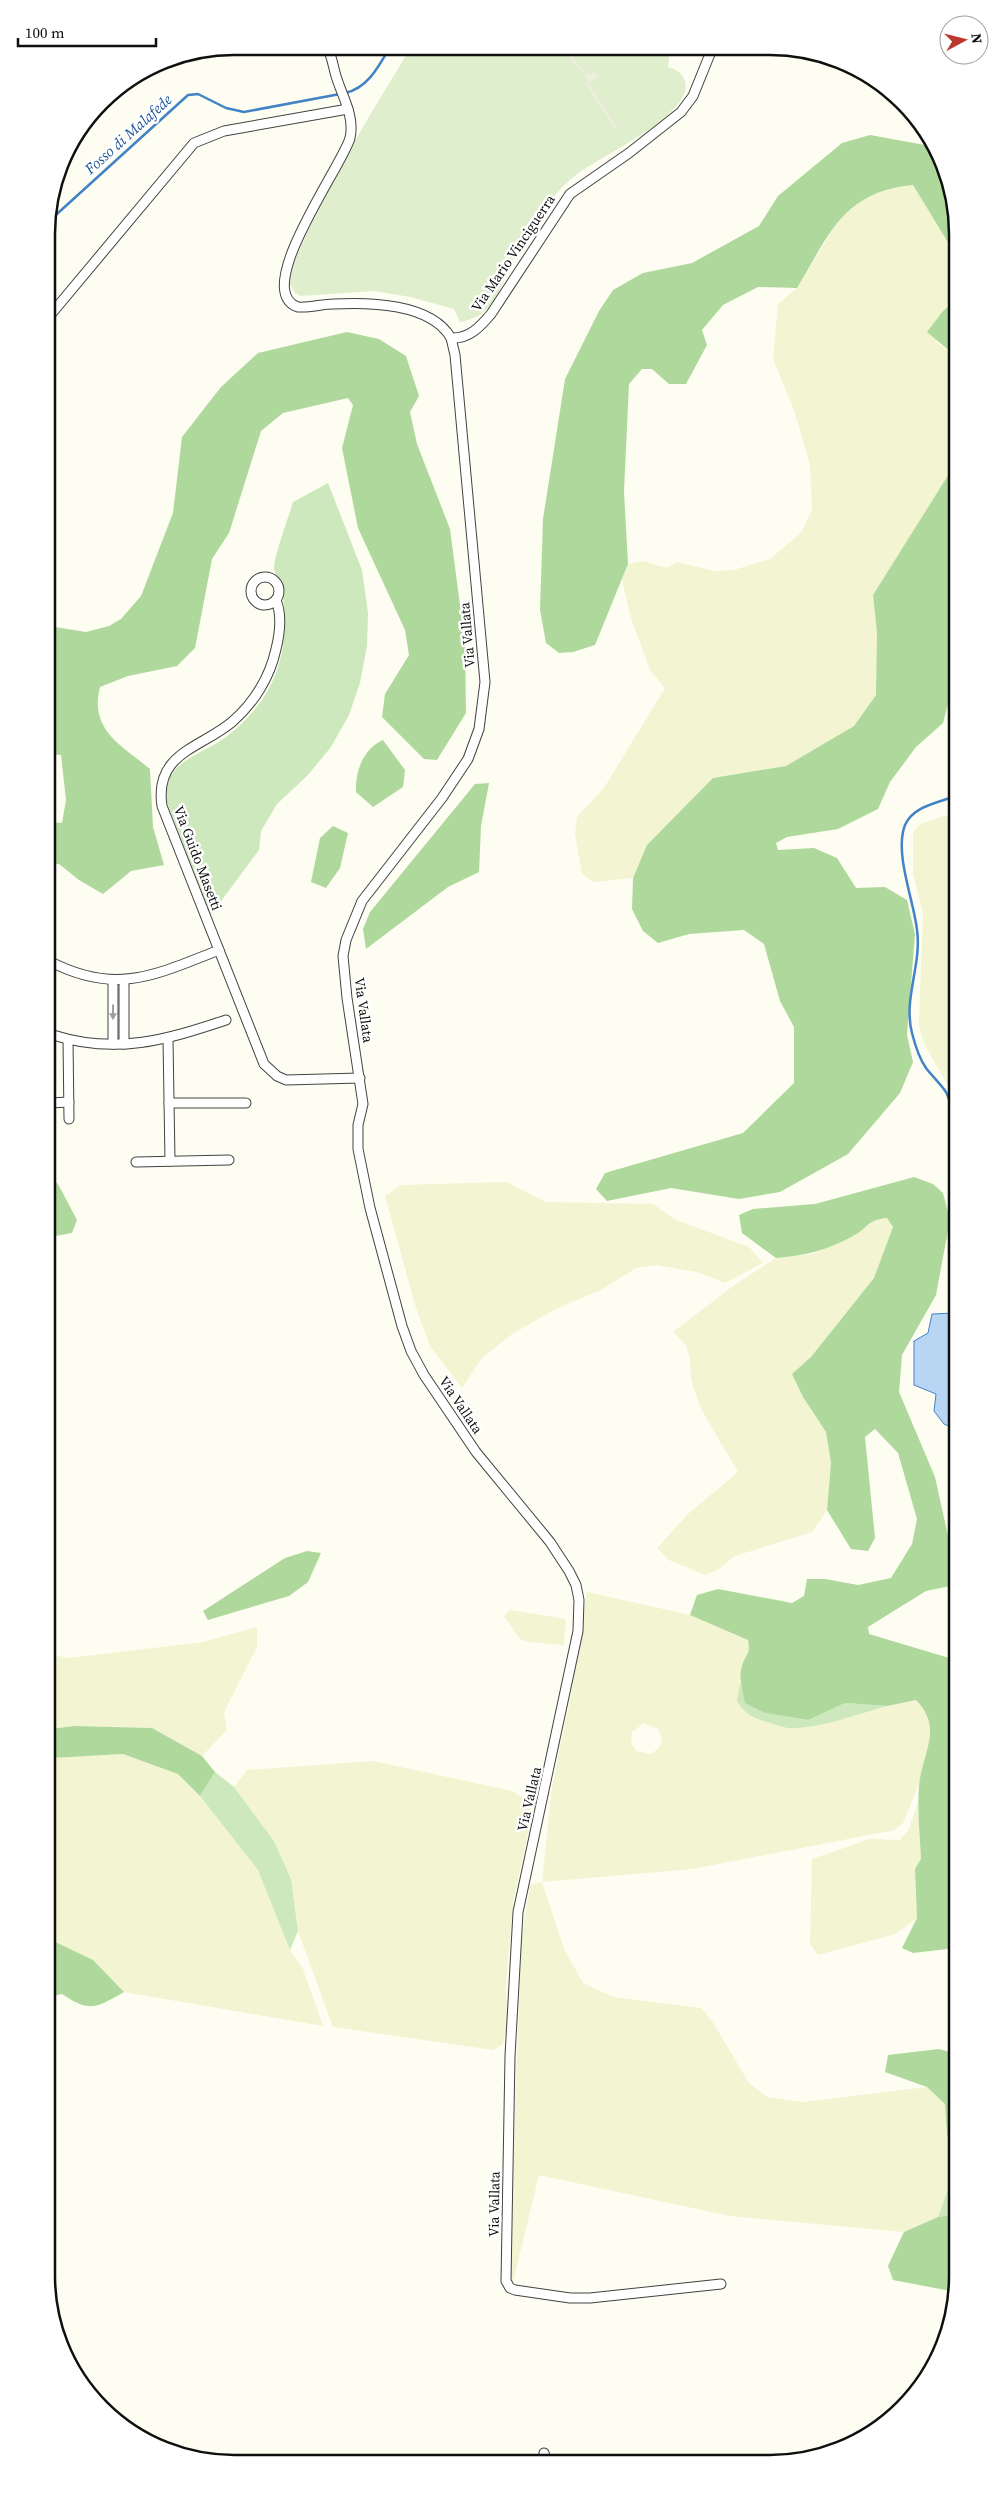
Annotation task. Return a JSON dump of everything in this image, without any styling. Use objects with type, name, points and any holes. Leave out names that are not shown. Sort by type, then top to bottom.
[{"type":"street","points":[[330,55],[348,109],[351,129],[348,144],[312,206],[284,277],[287,296],[293,305],[298,307],[370,303],[405,309],[439,324],[451,338]]},
{"type":"street","name":"Via Mario Vinciguerra","points":[[451,338],[469,334],[491,314],[570,194],[629,153],[682,112],[696,91],[710,55]]},
{"type":"street","points":[[55,309],[194,142],[224,131],[348,109]]},
{"type":"street","name":"Via Vallata","points":[[451,338],[455,354],[485,682],[483,708],[474,746],[468,759],[442,798],[362,902],[350,928],[343,956],[347,998],[363,1104],[358,1133],[361,1167],[397,1308],[411,1351],[424,1375],[476,1452],[550,1542],[576,1584],[579,1600],[579,1623],[574,1650],[518,1912],[510,2056],[507,2284],[515,2290],[575,2298],[721,2284]]},
{"type":"street","name":"Via Guido Masetti","points":[[276,600],[280,618],[277,647],[271,666],[258,692],[232,722],[174,760],[167,770],[161,789],[165,816],[258,1050],[270,1071],[286,1080],[360,1078]]},
{"type":"street","points":[[55,964],[76,973],[124,981],[151,976],[219,950]]},
{"type":"street","points":[[113,980],[113,1044]]},
{"type":"street","points":[[124,981],[124,1044]]},
{"type":"street","points":[[55,1035],[68,1040],[113,1044],[146,1044],[168,1039],[226,1020]]},
{"type":"street","points":[[168,1039],[170,1161]]},
{"type":"street","points":[[68,1040],[69,1119]]},
{"type":"street","points":[[55,1103],[69,1102]]},
{"type":"street","points":[[169,1102],[246,1103]]},
{"type":"street","points":[[136,1162],[230,1160]]},
{"type":"green space","points":[[406,55],[670,55],[668,67],[678,72],[685,81],[684,94],[675,107],[661,120],[643,134],[588,166],[558,191],[527,234],[492,303],[478,316],[460,322],[454,309],[410,297],[374,291],[301,296],[295,293],[289,283],[296,258],[318,209],[356,139]]},
{"type":"green space","points":[[870,135],[926,145],[940,176],[946,199],[949,244],[913,185],[889,189],[870,196],[854,206],[829,234],[797,288],[758,287],[723,305],[702,330],[707,345],[686,384],[669,384],[652,369],[642,369],[629,384],[624,491],[628,564],[595,645],[573,652],[559,653],[546,643],[540,610],[543,519],[565,379],[599,311],[613,290],[643,273],[692,263],[759,226],[778,196],[842,143]]},
{"type":"green space","points":[[913,185],[949,244],[949,306],[943,311],[936,342],[949,351],[949,474],[873,595],[877,633],[876,695],[854,726],[786,766],[713,778],[647,845],[633,878],[593,882],[582,874],[575,834],[577,817],[604,788],[665,688],[650,670],[631,618],[622,580],[628,564],[643,561],[667,568],[677,562],[714,571],[734,570],[770,559],[801,533],[812,510],[810,465],[794,410],[773,359],[778,304],[797,288],[841,216],[858,202],[883,189]]},
{"type":"green space","points":[[949,306],[949,350],[927,332]]},
{"type":"green space","points":[[347,332],[379,339],[406,356],[419,396],[410,412],[417,444],[450,529],[465,643],[466,713],[437,760],[424,759],[382,717],[385,694],[409,655],[405,630],[358,528],[342,448],[353,405],[348,398],[283,413],[261,431],[229,533],[212,559],[195,648],[177,666],[128,676],[100,687],[99,715],[103,726],[119,744],[150,769],[153,827],[164,865],[131,871],[103,894],[79,880],[59,864],[55,864],[55,822],[62,823],[66,800],[61,755],[55,755],[55,627],[86,632],[109,626],[121,619],[141,596],[173,513],[182,437],[221,387],[258,353]]},
{"type":"green space","points":[[949,474],[949,700],[943,723],[916,747],[890,782],[878,809],[838,829],[787,837],[776,843],[778,850],[814,848],[837,858],[856,888],[885,887],[907,900],[915,934],[907,1035],[913,1062],[900,1093],[848,1154],[780,1192],[739,1199],[671,1188],[607,1201],[596,1189],[605,1173],[743,1133],[794,1083],[794,1027],[780,1001],[764,944],[744,930],[689,934],[658,943],[643,931],[632,909],[633,878],[647,845],[713,778],[786,766],[854,726],[876,695],[877,633],[873,595]]},
{"type":"green space","points":[[328,483],[362,570],[368,613],[367,646],[360,683],[349,715],[331,747],[307,776],[277,804],[261,831],[259,850],[210,916],[167,802],[167,788],[177,768],[185,761],[232,733],[254,711],[267,692],[278,668],[284,642],[284,602],[282,589],[274,568],[279,545],[293,502]]},
{"type":"green space","points":[[383,740],[405,770],[403,787],[373,807],[356,792],[357,776],[365,755]]},
{"type":"green space","points":[[489,783],[481,826],[479,872],[448,887],[366,949],[363,929],[370,912],[475,784]]},
{"type":"green space","points":[[949,814],[949,1088],[923,1041],[919,1024],[923,913],[913,874],[913,833],[920,824]]},
{"type":"green space","points":[[333,826],[348,833],[340,868],[326,888],[311,882],[320,838]]},
{"type":"green space","points":[[914,1177],[933,1184],[943,1193],[949,1216],[936,1295],[902,1355],[899,1392],[935,1477],[949,1540],[949,1586],[926,1591],[868,1627],[869,1634],[949,1658],[949,1949],[913,1953],[902,1948],[917,1918],[915,1869],[921,1859],[918,1813],[919,1786],[930,1731],[929,1721],[924,1710],[916,1700],[888,1706],[845,1703],[808,1720],[765,1713],[745,1703],[740,1675],[748,1651],[748,1640],[690,1615],[697,1595],[718,1589],[792,1603],[804,1596],[807,1579],[825,1579],[858,1585],[891,1578],[912,1544],[917,1519],[898,1453],[875,1429],[865,1437],[875,1538],[868,1551],[851,1549],[827,1510],[831,1463],[826,1432],[803,1397],[792,1374],[811,1357],[874,1278],[893,1227],[887,1218],[880,1219],[874,1221],[853,1236],[825,1249],[807,1254],[776,1258],[742,1233],[739,1215],[753,1209],[815,1204]]},
{"type":"green space","points":[[55,1181],[77,1220],[72,1233],[55,1236]]},
{"type":"green space","points":[[506,1182],[546,1202],[653,1204],[676,1220],[749,1247],[763,1263],[725,1283],[697,1272],[656,1265],[636,1268],[601,1290],[556,1309],[512,1334],[481,1359],[462,1388],[430,1346],[416,1308],[385,1196],[401,1185]]},
{"type":"green space","points":[[887,1218],[893,1228],[874,1278],[811,1357],[792,1374],[803,1397],[826,1432],[831,1463],[827,1510],[812,1532],[735,1556],[716,1571],[705,1575],[669,1560],[657,1548],[688,1514],[738,1472],[701,1409],[691,1380],[690,1359],[686,1345],[673,1332],[733,1286],[776,1258],[812,1254],[855,1235],[871,1220]]},
{"type":"green space","points":[[307,1551],[321,1553],[308,1582],[289,1596],[208,1620],[203,1611],[285,1558]]},
{"type":"green space","points":[[587,1592],[690,1615],[748,1640],[750,1652],[742,1667],[740,1683],[821,1725],[844,1717],[916,1700],[928,1713],[931,1739],[919,1784],[903,1823],[895,1830],[692,1869],[542,1882],[552,1788],[571,1694]],"holes":[[[644,1723],[658,1729],[662,1739],[659,1748],[651,1754],[636,1751],[631,1742],[632,1732]]]},
{"type":"green space","points":[[510,1610],[566,1619],[564,1645],[528,1642],[520,1639],[504,1616]]},
{"type":"green space","points":[[257,1627],[257,1647],[224,1712],[227,1730],[202,1756],[152,1728],[74,1726],[55,1728],[55,1656],[70,1658],[203,1642]]},
{"type":"green space","points":[[740,1683],[746,1703],[765,1713],[807,1720],[845,1703],[888,1706],[816,1726],[787,1728],[758,1719],[746,1712],[737,1701]]},
{"type":"green space","points":[[74,1726],[152,1728],[202,1756],[215,1772],[200,1796],[178,1774],[123,1754],[55,1758],[55,1728]]},
{"type":"green space","points":[[123,1754],[178,1774],[200,1796],[258,1870],[290,1950],[303,1969],[323,2026],[124,1992],[93,1960],[55,1942],[55,1758]]},
{"type":"green space","points":[[373,1761],[512,1791],[528,1801],[532,1814],[513,1902],[506,1986],[507,2025],[503,2044],[493,2050],[333,2027],[298,1931],[291,1879],[274,1841],[234,1787],[247,1770]]},
{"type":"green space","points":[[215,1772],[234,1787],[274,1841],[291,1879],[298,1931],[290,1950],[258,1870],[200,1796]]},
{"type":"green space","points":[[918,1802],[921,1859],[915,1869],[917,1918],[895,1934],[818,1955],[810,1944],[812,1859],[870,1839],[900,1840],[909,1829]]},
{"type":"green space","points":[[542,1882],[564,1949],[583,1983],[613,1997],[701,2008],[712,2021],[749,2083],[767,2097],[803,2102],[927,2087],[945,2104],[949,2142],[949,2186],[938,2217],[904,2232],[730,2216],[539,2175],[513,2282],[509,2279],[521,1942],[530,1885]]},
{"type":"green space","points":[[55,1942],[93,1960],[124,1992],[106,2002],[93,2006],[80,2004],[62,1994],[55,1995]]},
{"type":"green space","points":[[939,2049],[949,2052],[949,2142],[945,2104],[927,2087],[885,2072],[888,2055]]},
{"type":"green space","points":[[949,2186],[949,2215],[938,2217]]},
{"type":"green space","points":[[949,2215],[949,2291],[893,2280],[888,2266],[904,2232],[938,2217]]},
{"type":"shaded area","points":[[568,55],[571,55],[589,75],[595,71],[598,76],[588,83],[618,129],[616,131],[586,84],[588,82],[585,73]]},
{"type":"water","points":[[949,1313],[949,1426],[944,1424],[934,1411],[936,1394],[914,1385],[914,1341],[928,1333],[932,1314]]},
{"type":"waterway","name":"Fosso di Malafede","points":[[345,93],[366,81],[377,69],[385,55]]},
{"type":"waterway","name":"Fosso di Malafede","points":[[56,215],[188,95],[198,94],[226,108],[244,112],[340,94]]},
{"type":"waterway","points":[[949,798],[926,806],[913,814],[905,825],[902,836],[903,863],[915,918],[918,943],[910,1007],[912,1033],[921,1060],[946,1092],[949,1100]]}]
